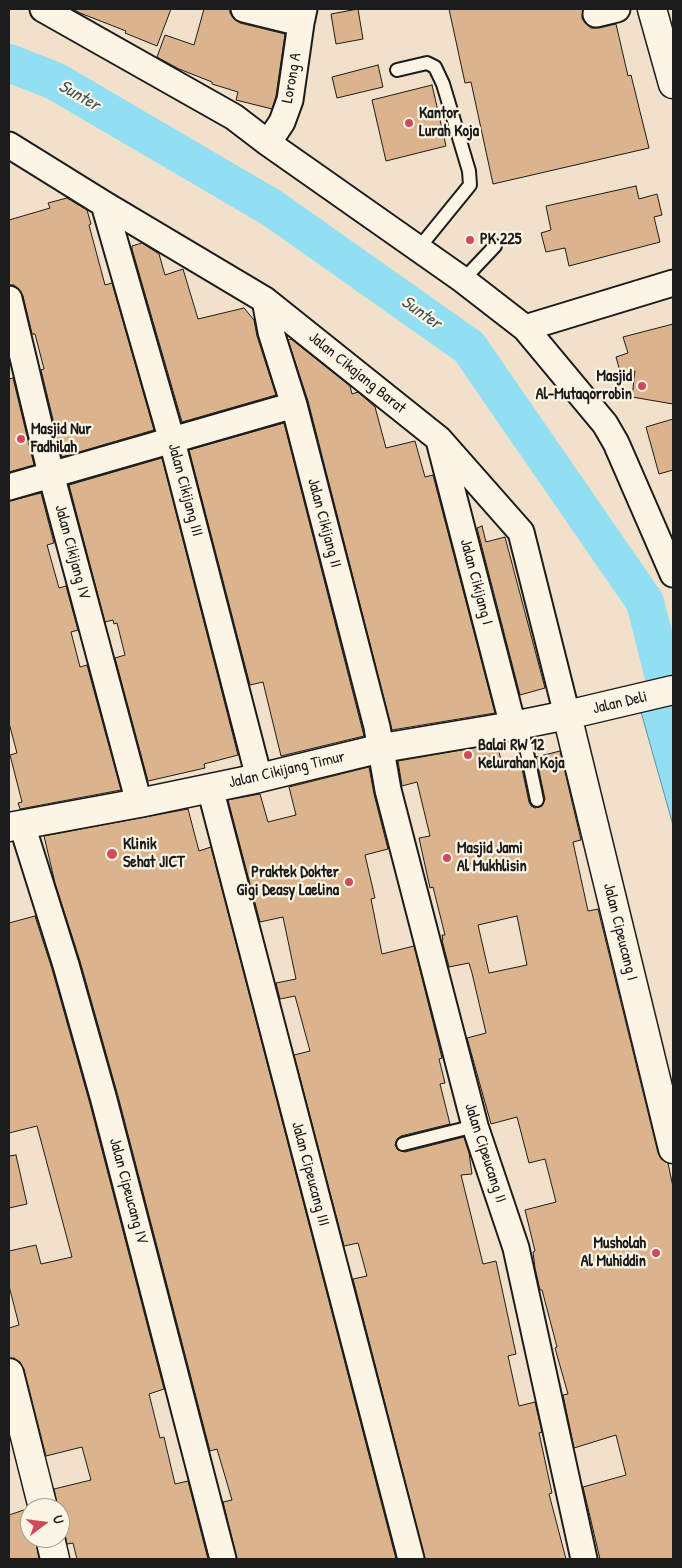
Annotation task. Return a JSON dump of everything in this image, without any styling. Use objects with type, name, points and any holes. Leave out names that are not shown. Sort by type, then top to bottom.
[{"type":"street","points":[[44,9],[234,117],[463,280],[525,328],[605,424],[616,443],[673,574]]},
{"type":"street","points":[[244,9],[302,16]]},
{"type":"street","points":[[652,9],[673,84]]},
{"type":"street","name":"Lorong A","points":[[268,143],[282,122],[290,100],[302,16]]},
{"type":"street","name":"Jalan Cikajang Barat","points":[[9,145],[265,300],[439,439],[521,532],[578,712]]},
{"type":"street","name":"Jalan Cikijang III","points":[[104,204],[172,440],[259,778]]},
{"type":"street","points":[[525,328],[673,282]]},
{"type":"street","name":"Jalan Cikijang IV","points":[[9,299],[51,474],[139,803]]},
{"type":"street","name":"Jalan Cikijang II","points":[[265,300],[271,332],[294,405],[382,748]]},
{"type":"street","points":[[9,487],[294,405]]},
{"type":"street","name":"Jalan Cikijang I","points":[[439,439],[517,725]]},
{"type":"street","name":"Jalan Deli","points":[[578,712],[673,690]]},
{"type":"street","name":"Jalan Cikijang Timur","points":[[13,823],[139,803],[259,778],[382,748],[517,725],[578,712]]},
{"type":"street","name":"Jalan Cipeucang I","points":[[578,712],[673,1150]]},
{"type":"street","name":"Jalan Cipeucang II","points":[[382,748],[388,790],[475,1126],[516,1248],[584,1559]]},
{"type":"street","name":"Jalan Cipeucang III","points":[[210,788],[411,1559]]},
{"type":"street","name":"Jalan Cipeucang IV","points":[[13,823],[66,965],[104,1100],[223,1559]]},
{"type":"street","points":[[9,1373],[16,1434],[39,1498]]},
{"type":"lane","points":[[397,70],[427,63],[435,68],[443,84],[469,170],[470,185],[418,249]]},
{"type":"lane","points":[[463,280],[495,246]]},
{"type":"lane","points":[[517,725],[537,800]]},
{"type":"lane","points":[[403,1144],[475,1126]]},
{"type":"water","points":[[673,705],[673,825],[641,712]]},
{"type":"building","points":[[73,9],[171,9],[157,46]]},
{"type":"building","points":[[204,9],[230,9],[234,19],[240,23],[285,34],[276,96],[272,109],[236,100],[238,92],[212,84],[212,82],[179,69],[157,57],[165,35],[194,45]]},
{"type":"building","points":[[358,9],[363,39],[336,44],[331,14]]},
{"type":"building","points":[[449,9],[583,9],[582,18],[591,28],[616,24],[628,76],[631,75],[649,148],[493,184],[471,82],[465,83]]},
{"type":"building","points":[[378,65],[383,87],[337,98],[332,77]]},
{"type":"building","name":"Kantor Lurah Koja","points":[[432,85],[446,146],[386,161],[372,100]]},
{"type":"building","points":[[636,186],[639,199],[657,194],[662,215],[654,217],[660,242],[569,266],[565,248],[546,252],[541,233],[551,230],[546,206]]},
{"type":"building","points":[[67,198],[87,210],[91,224],[89,225],[105,285],[112,283],[154,430],[62,457],[41,370],[44,369],[35,334],[32,334],[23,296],[14,285],[9,285],[9,220],[50,208],[48,203]]},
{"type":"building","points":[[142,243],[159,254],[165,275],[183,269],[198,319],[244,308],[254,320],[257,336],[276,395],[182,422],[132,249],[132,246]]},
{"type":"building","points":[[673,324],[673,404],[632,397],[635,371],[621,375],[616,357],[628,353],[623,337]]},
{"type":"building","points":[[291,339],[350,386],[352,394],[358,392],[375,407],[386,448],[415,441],[425,477],[433,475],[495,713],[392,730],[308,401],[288,340]]},
{"type":"building","name":"Masjid Nur Fadhilah","points":[[13,378],[34,465],[9,472],[9,379]]},
{"type":"building","points":[[673,419],[673,470],[659,474],[646,427]]},
{"type":"building","points":[[284,423],[364,736],[281,756],[263,682],[250,685],[189,450]]},
{"type":"building","points":[[162,458],[238,755],[204,764],[205,768],[148,781],[115,658],[125,655],[117,623],[114,624],[113,620],[105,622],[69,485]]},
{"type":"building","points":[[41,493],[54,543],[47,545],[59,588],[66,586],[78,630],[71,632],[80,667],[87,665],[121,790],[20,809],[18,803],[22,802],[10,755],[17,753],[9,723],[9,501]]},
{"type":"building","points":[[482,526],[486,542],[505,537],[545,688],[520,695],[477,528]]},
{"type":"building","points":[[497,744],[503,768],[521,764],[529,802],[535,808],[542,806],[545,799],[536,757],[560,751],[581,840],[573,842],[588,911],[598,909],[658,1153],[661,1159],[668,1163],[673,1187],[673,1559],[600,1559],[583,1487],[626,1475],[616,1435],[574,1448],[563,1395],[568,1394],[542,1290],[540,1290],[535,1268],[533,1252],[535,1251],[525,1210],[556,1202],[545,1159],[529,1163],[517,1117],[491,1124],[467,1038],[486,1033],[472,973],[469,963],[449,967],[442,940],[442,935],[445,935],[433,887],[430,888],[419,838],[430,836],[417,782],[402,786],[398,761]],"holes":[[[517,916],[527,965],[489,973],[478,925]]]},
{"type":"building","points":[[369,767],[388,849],[365,855],[375,898],[371,899],[382,954],[414,946],[442,1058],[439,1059],[445,1083],[440,1084],[450,1124],[401,1136],[397,1139],[395,1145],[398,1150],[405,1152],[464,1137],[469,1153],[472,1174],[461,1175],[483,1264],[496,1261],[516,1354],[508,1356],[519,1406],[535,1402],[542,1432],[539,1433],[552,1493],[549,1494],[566,1559],[425,1559],[353,1279],[367,1276],[358,1243],[344,1246],[294,1055],[310,1051],[295,996],[280,999],[276,983],[296,979],[283,917],[260,922],[228,800],[260,794],[268,822],[296,815],[289,787]]},
{"type":"building","points":[[188,809],[199,851],[211,847],[396,1559],[237,1559],[223,1502],[232,1500],[217,1449],[210,1451],[118,1096],[80,961],[55,883],[44,836]]},
{"type":"building","points":[[35,916],[52,969],[90,1104],[164,1389],[149,1394],[160,1438],[164,1437],[175,1484],[188,1481],[208,1559],[77,1559],[73,1543],[70,1544],[70,1498],[56,1498],[54,1489],[91,1480],[82,1447],[46,1456],[24,1369],[20,1362],[14,1358],[9,1358],[9,1328],[19,1325],[9,1286],[9,1251],[36,1245],[41,1264],[72,1257],[37,1126],[9,1133],[9,923]]},
{"type":"building","points":[[16,1155],[27,1204],[9,1208],[9,1156]]},
{"type":"building","points":[[20,1511],[20,1548],[37,1548],[39,1559],[9,1559],[9,1515]]},
{"type":"waterway","name":"Sunter","points":[[9,63],[55,81],[272,208],[469,347],[645,602],[673,713]]},
{"type":"place","name":"Kantor Lurah Koja","points":[[409,123]]},
{"type":"place","name":"PK 225","points":[[470,240]]},
{"type":"place","name":"Masjid Al-Mutaqorrobin","points":[[642,386]]},
{"type":"place","name":"Masjid Nur Fadhilah","points":[[21,439]]},
{"type":"place","name":"Balai RW 12 Kelurahan Koja","points":[[468,755]]},
{"type":"place","name":"Klinik Sehat JICT","points":[[112,854]]},
{"type":"place","name":"Masjid Jami Al Mukhlisin","points":[[447,858]]},
{"type":"place","name":"Praktek Dokter Gigi Deasy Laelina","points":[[349,882]]},
{"type":"place","name":"Musholah Al Muhiddin","points":[[656,1253]]}]
